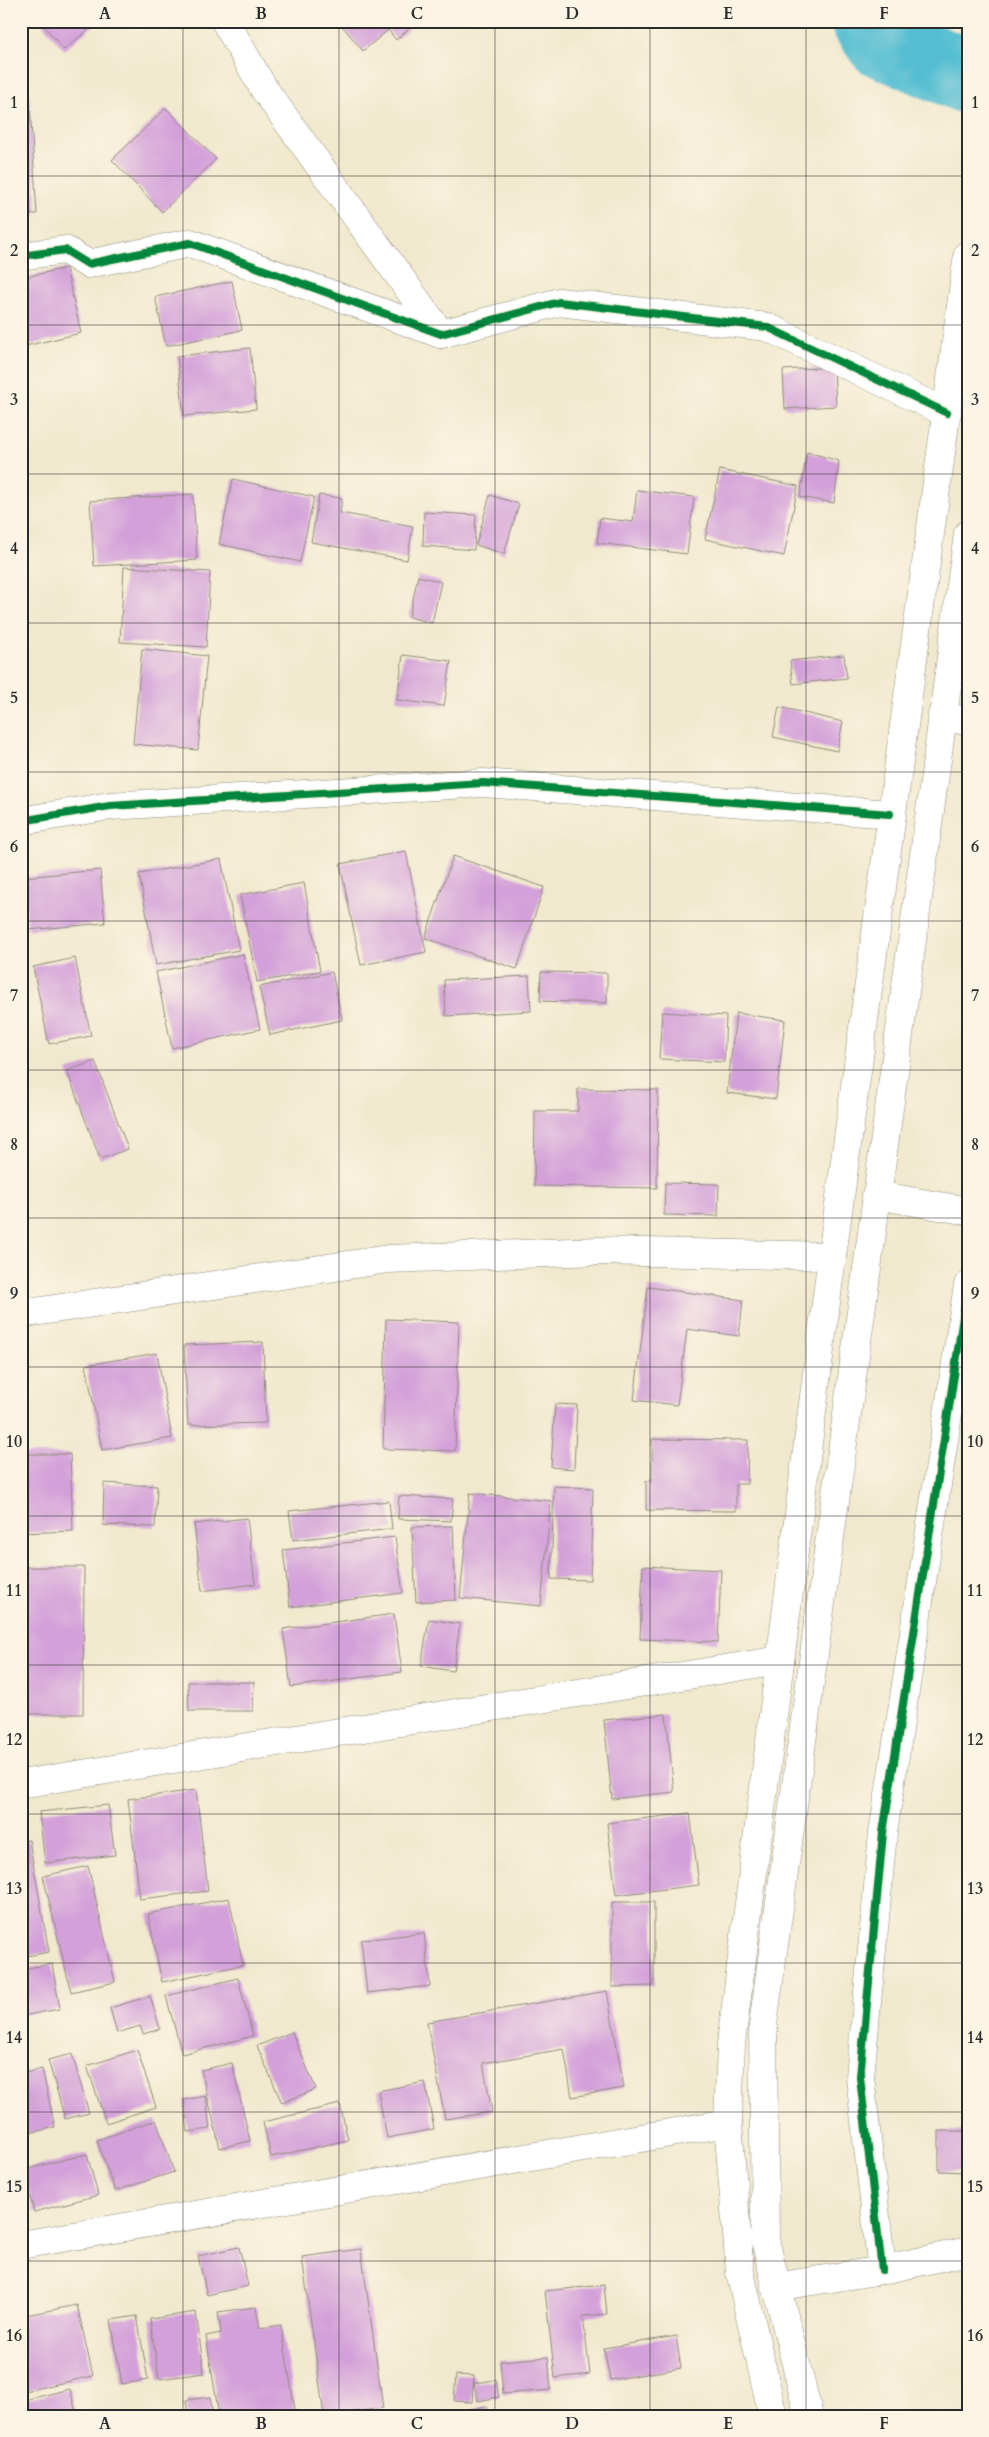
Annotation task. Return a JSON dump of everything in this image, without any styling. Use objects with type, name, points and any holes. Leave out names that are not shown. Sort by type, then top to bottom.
[{"type":"street","points":[[225,21],[264,89],[440,334]]},
{"type":"street","points":[[21,256],[65,250],[88,264],[190,243],[440,334],[559,302],[767,327],[947,413]]},
{"type":"street","points":[[773,2416],[740,2272],[728,2123],[731,2044],[890,814],[968,254]]},
{"type":"street","points":[[809,2416],[775,2287],[765,2240],[763,2024],[876,1195],[955,718],[968,534]]},
{"type":"street","points":[[21,821],[110,806],[483,784],[890,814]]},
{"type":"street","points":[[876,1195],[968,1210]]},
{"type":"street","points":[[21,1314],[388,1258],[598,1251],[832,1256]]},
{"type":"street","points":[[882,2270],[860,2077],[883,1833],[968,1285]]},
{"type":"street","points":[[21,1784],[780,1660]]},
{"type":"street","points":[[21,2245],[728,2123]]},
{"type":"street","points":[[775,2287],[882,2270],[968,2251]]},
{"type":"building","points":[[40,21],[99,21],[64,50]]},
{"type":"building","points":[[338,21],[418,21],[396,40],[388,30],[363,51]]},
{"type":"building","points":[[29,92],[37,214],[21,215],[21,93]]},
{"type":"building","points":[[166,108],[216,159],[162,212],[112,160]]},
{"type":"building","points":[[66,268],[81,333],[21,347],[21,278]]},
{"type":"building","points":[[232,281],[242,330],[166,346],[155,297]]},
{"type":"building","points":[[250,348],[256,409],[184,416],[177,356]]},
{"type":"building","points":[[834,367],[836,406],[785,409],[783,370]]},
{"type":"building","points":[[807,452],[839,461],[834,503],[800,497]]},
{"type":"building","points":[[720,470],[798,486],[784,556],[705,539]]},
{"type":"building","points":[[233,479],[314,497],[300,562],[219,544]]},
{"type":"building","points":[[637,490],[694,497],[687,554],[597,543],[600,518],[633,522]]},
{"type":"building","points":[[193,494],[197,560],[94,566],[90,501]]},
{"type":"building","points":[[319,495],[342,498],[340,513],[413,526],[407,560],[311,542]]},
{"type":"building","points":[[490,495],[519,504],[504,554],[476,545]]},
{"type":"building","points":[[424,512],[476,515],[474,550],[423,546]]},
{"type":"building","points":[[124,567],[210,572],[206,647],[120,642]]},
{"type":"building","points":[[418,576],[441,582],[432,623],[409,617]]},
{"type":"building","points":[[142,649],[207,656],[198,750],[133,744]]},
{"type":"building","points":[[403,655],[451,661],[444,706],[397,700]]},
{"type":"building","points":[[844,655],[847,678],[793,684],[790,661]]},
{"type":"building","points":[[779,707],[843,722],[837,751],[773,737]]},
{"type":"building","points":[[406,851],[426,952],[361,965],[340,864]]},
{"type":"building","points":[[453,856],[544,887],[517,969],[425,938]]},
{"type":"building","points":[[221,859],[239,950],[156,965],[139,874]]},
{"type":"building","points":[[100,870],[105,923],[28,930],[23,877]]},
{"type":"building","points":[[304,883],[320,971],[257,982],[240,895]]},
{"type":"building","points":[[243,954],[260,1029],[172,1048],[156,972]]},
{"type":"building","points":[[75,958],[91,1036],[49,1044],[33,967]]},
{"type":"building","points":[[21,962],[23,962],[24,990],[21,990]]},
{"type":"building","points":[[332,972],[342,1020],[270,1035],[259,987]]},
{"type":"building","points":[[541,972],[607,973],[607,1003],[540,1001]]},
{"type":"building","points":[[529,976],[531,1011],[446,1016],[444,980]]},
{"type":"building","points":[[21,998],[24,998],[23,1061],[21,1061]]},
{"type":"building","points":[[662,1012],[726,1016],[724,1062],[659,1059]]},
{"type":"building","points":[[736,1013],[785,1020],[776,1099],[727,1093]]},
{"type":"building","points":[[95,1061],[128,1149],[100,1159],[67,1071]]},
{"type":"building","points":[[578,1089],[658,1090],[657,1188],[534,1186],[535,1111],[578,1111]]},
{"type":"building","points":[[665,1183],[719,1184],[718,1216],[664,1215]]},
{"type":"building","points":[[648,1287],[743,1300],[739,1336],[687,1329],[677,1405],[634,1400]]},
{"type":"building","points":[[386,1319],[459,1322],[455,1451],[383,1449]]},
{"type":"building","points":[[263,1342],[266,1423],[188,1425],[184,1345]]},
{"type":"building","points":[[157,1353],[172,1438],[102,1450],[86,1365]]},
{"type":"building","points":[[555,1404],[577,1405],[574,1469],[551,1467]]},
{"type":"building","points":[[652,1439],[748,1440],[747,1484],[736,1484],[736,1511],[646,1510],[646,1481],[652,1481]]},
{"type":"building","points":[[21,1454],[70,1454],[73,1531],[21,1533]]},
{"type":"building","points":[[104,1483],[157,1486],[155,1527],[103,1525]]},
{"type":"building","points":[[554,1486],[593,1488],[590,1580],[551,1579]]},
{"type":"building","points":[[470,1493],[551,1501],[541,1606],[460,1598]]},
{"type":"building","points":[[399,1496],[453,1499],[451,1521],[398,1519]]},
{"type":"building","points":[[389,1501],[392,1529],[293,1540],[289,1511]]},
{"type":"building","points":[[247,1518],[255,1584],[202,1591],[194,1524]]},
{"type":"building","points":[[453,1526],[456,1600],[416,1602],[412,1527]]},
{"type":"building","points":[[395,1537],[403,1593],[290,1607],[283,1550]]},
{"type":"building","points":[[643,1566],[721,1570],[718,1642],[640,1639]]},
{"type":"building","points":[[21,1567],[84,1567],[83,1714],[21,1714]]},
{"type":"building","points":[[394,1614],[402,1672],[291,1687],[283,1629]]},
{"type":"building","points":[[429,1619],[460,1624],[453,1671],[421,1666]]},
{"type":"building","points":[[188,1682],[254,1682],[253,1711],[189,1711]]},
{"type":"building","points":[[666,1714],[674,1792],[612,1799],[604,1720]]},
{"type":"building","points":[[196,1790],[208,1891],[140,1899],[128,1799]]},
{"type":"building","points":[[108,1805],[115,1855],[45,1863],[39,1812]]},
{"type":"building","points":[[690,1813],[699,1885],[616,1895],[607,1823]]},
{"type":"building","points":[[29,1840],[49,1952],[21,1957],[21,1841]]},
{"type":"building","points":[[88,1866],[115,1982],[71,1992],[43,1876]]},
{"type":"building","points":[[229,1898],[243,1965],[162,1982],[148,1914]]},
{"type":"building","points":[[612,1902],[654,1902],[654,1986],[612,1987]]},
{"type":"building","points":[[424,1933],[430,1986],[367,1993],[361,1940]]},
{"type":"building","points":[[52,1964],[60,2009],[21,2016],[21,1969]]},
{"type":"building","points":[[238,1978],[253,2036],[182,2054],[166,1996]]},
{"type":"building","points":[[607,1991],[624,2088],[572,2097],[564,2049],[483,2063],[492,2112],[445,2119],[427,2022]]},
{"type":"building","points":[[150,1996],[160,2029],[143,2034],[140,2026],[117,2033],[110,2008]]},
{"type":"building","points":[[292,2032],[316,2089],[282,2103],[257,2046]]},
{"type":"building","points":[[137,2050],[156,2107],[106,2123],[87,2066]]},
{"type":"building","points":[[72,2054],[89,2113],[65,2119],[48,2060]]},
{"type":"building","points":[[232,2063],[250,2141],[220,2148],[201,2070]]},
{"type":"building","points":[[42,2069],[55,2127],[21,2135],[21,2074]]},
{"type":"building","points":[[425,2082],[434,2129],[387,2138],[378,2091]]},
{"type":"building","points":[[206,2096],[210,2129],[188,2132],[184,2100]]},
{"type":"building","points":[[340,2104],[348,2140],[271,2157],[263,2122]]},
{"type":"building","points":[[156,2120],[174,2172],[115,2191],[97,2140]]},
{"type":"building","points":[[939,2131],[968,2131],[968,2172],[939,2171]]},
{"type":"building","points":[[87,2154],[98,2195],[34,2212],[23,2170]]},
{"type":"building","points":[[239,2247],[248,2286],[207,2295],[198,2256]]},
{"type":"building","points":[[361,2249],[383,2408],[324,2416],[302,2257]]},
{"type":"building","points":[[604,2285],[607,2314],[583,2316],[590,2374],[555,2378],[545,2291]]},
{"type":"building","points":[[77,2305],[93,2376],[25,2391],[21,2373],[21,2316]]},
{"type":"building","points":[[256,2307],[260,2328],[281,2325],[296,2416],[219,2416],[206,2336],[221,2333],[218,2312]]},
{"type":"building","points":[[196,2312],[204,2373],[159,2379],[150,2319]]},
{"type":"building","points":[[137,2316],[148,2380],[122,2384],[111,2320]]},
{"type":"building","points":[[676,2336],[681,2368],[610,2380],[604,2348]]},
{"type":"building","points":[[548,2357],[551,2390],[503,2394],[500,2361]]},
{"type":"building","points":[[456,2375],[474,2376],[472,2402],[454,2401]]},
{"type":"building","points":[[496,2380],[499,2397],[478,2401],[474,2383]]},
{"type":"building","points":[[70,2389],[77,2416],[22,2416],[21,2401]]},
{"type":"building","points":[[210,2397],[213,2416],[188,2416],[186,2400]]},
{"type":"building","points":[[487,2406],[489,2416],[438,2416],[438,2415]]},
{"type":"waterway","points":[[868,21],[882,41],[968,77]]},
{"type":"cycle path","points":[[21,256],[65,250],[88,264],[190,243],[441,334],[559,302],[767,327],[947,413]]},
{"type":"cycle path","points":[[21,821],[110,806],[483,783],[890,814]]},
{"type":"cycle path","points":[[882,2270],[860,2077],[883,1833],[968,1285]]}]
